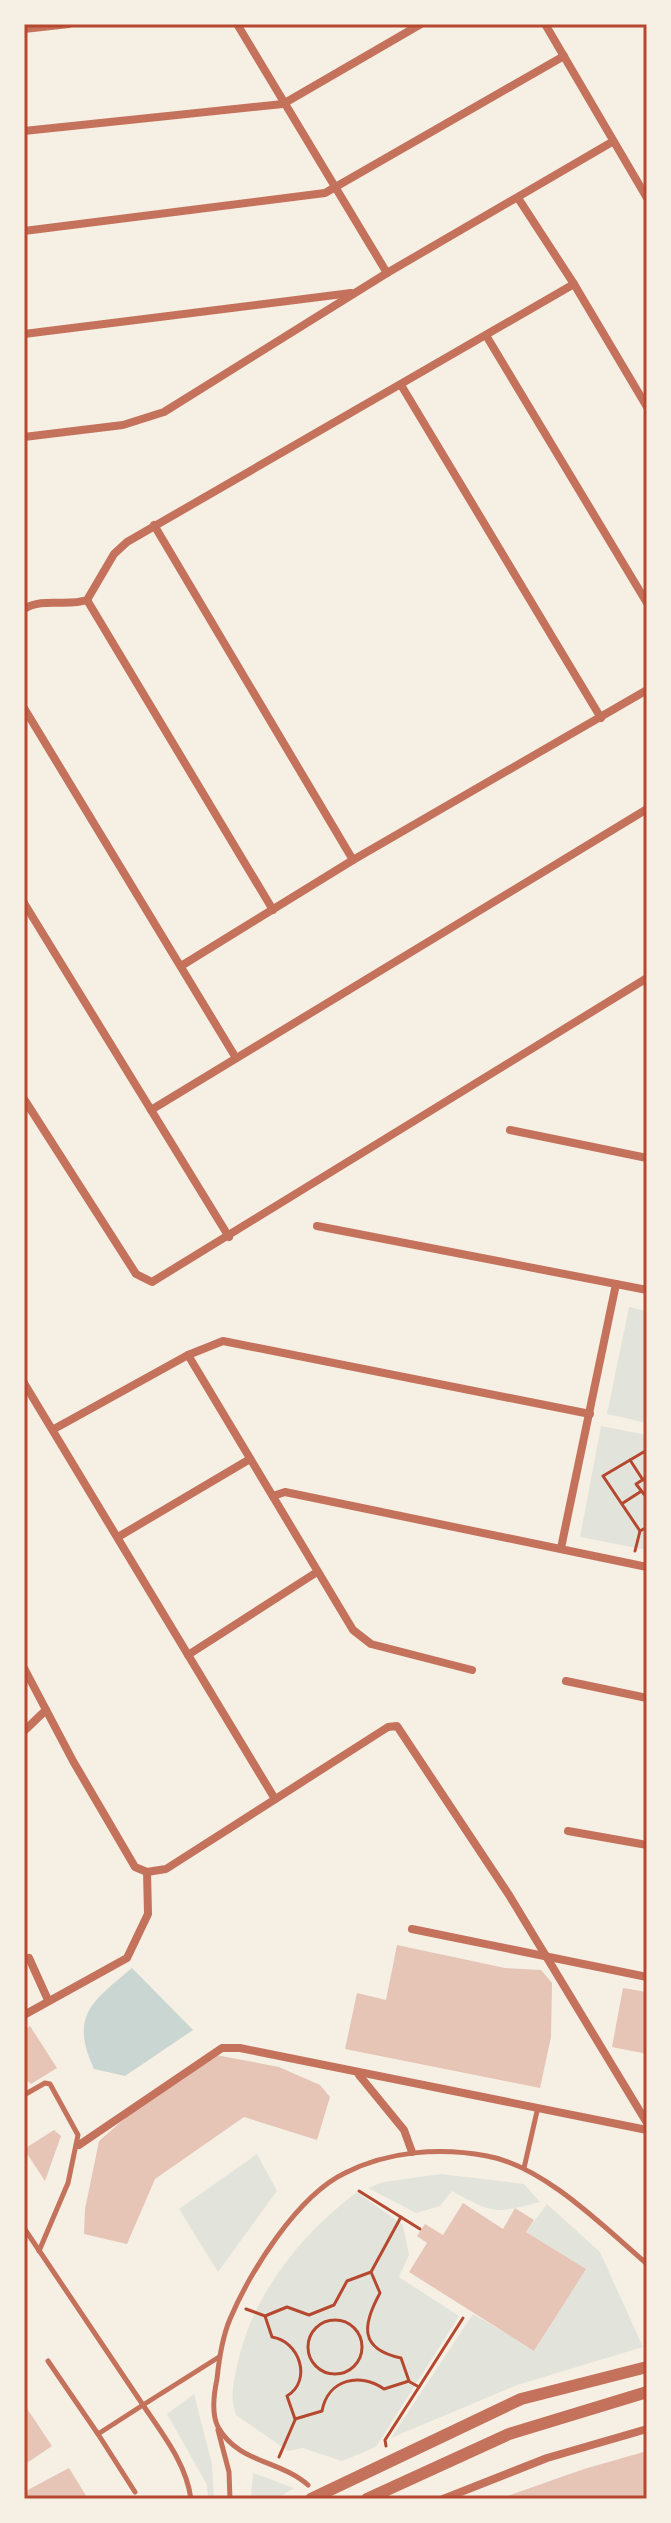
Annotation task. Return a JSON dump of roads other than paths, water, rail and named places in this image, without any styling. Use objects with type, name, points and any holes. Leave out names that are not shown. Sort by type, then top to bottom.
[{"type":"street","points":[[24,29],[69,24]]},
{"type":"street","points":[[237,24],[387,273]]},
{"type":"street","points":[[24,131],[283,104],[421,24]]},
{"type":"street","points":[[545,24],[647,198]]},
{"type":"street","points":[[24,231],[304,198],[334,188],[564,56]]},
{"type":"street","points":[[24,437],[123,425],[164,412],[387,273],[612,142]]},
{"type":"street","points":[[518,198],[574,284],[647,407]]},
{"type":"street","points":[[24,609],[51,602],[74,605],[87,600],[114,554],[154,525],[487,337],[574,284]]},
{"type":"street","points":[[24,334],[356,293]]},
{"type":"street","points":[[487,337],[647,603]]},
{"type":"street","points":[[401,385],[601,718]]},
{"type":"street","points":[[154,525],[353,860]]},
{"type":"street","points":[[87,600],[273,910]]},
{"type":"street","points":[[181,966],[353,860],[647,690]]},
{"type":"street","points":[[24,708],[236,1058]]},
{"type":"street","points":[[151,1110],[647,809]]},
{"type":"street","points":[[24,903],[229,1237]]},
{"type":"street","points":[[24,1099],[136,1274],[152,1282],[647,978]]},
{"type":"street","points":[[510,1130],[647,1158]]},
{"type":"street","points":[[317,1226],[647,1290]]},
{"type":"street","points":[[561,1548],[616,1284]]},
{"type":"street","points":[[54,1429],[188,1355],[223,1341],[590,1414]]},
{"type":"street","points":[[188,1355],[353,1630],[371,1644],[472,1670]]},
{"type":"street","points":[[24,1383],[275,1799]]},
{"type":"street","points":[[118,1537],[250,1459]]},
{"type":"street","points":[[273,1496],[285,1492],[647,1567]]},
{"type":"street","points":[[188,1655],[317,1572]]},
{"type":"street","points":[[24,1668],[135,1867],[147,1872],[166,1869],[388,1727],[397,1726],[545,1956],[647,2123]]},
{"type":"street","points":[[566,1681],[647,1698]]},
{"type":"street","points":[[24,1731],[46,1710]]},
{"type":"street","points":[[568,1831],[647,1845]]},
{"type":"street","points":[[24,2015],[127,1958],[148,1914],[147,1872]]},
{"type":"street","points":[[412,1929],[647,1977]]},
{"type":"street","points":[[24,1960],[29,1958],[48,2000]]},
{"type":"street","points":[[79,2145],[222,2048],[240,2048],[647,2130]]},
{"type":"street","points":[[358,2074],[404,2130],[412,2152]]},
{"type":"street","points":[[311,2499],[521,2399],[647,2367]]},
{"type":"street","points":[[367,2499],[509,2434],[647,2392]]},
{"type":"street","points":[[443,2499],[547,2458],[647,2429]]},
{"type":"lane","points":[[24,2095],[45,2083],[50,2084],[78,2135],[79,2145],[68,2183],[39,2251]]},
{"type":"lane","points":[[524,2168],[538,2107]]},
{"type":"lane","points":[[230,2499],[229,2472],[217,2425],[214,2398],[220,2357],[237,2306],[272,2244],[320,2190],[343,2173],[412,2152],[487,2156],[524,2168],[647,2264]]},
{"type":"lane","points":[[24,2228],[176,2454],[189,2483],[191,2499]]},
{"type":"lane","points":[[98,2434],[220,2357]]},
{"type":"lane","points":[[48,2361],[135,2492]]},
{"type":"lane","points":[[217,2425],[243,2454],[308,2485]]}]
